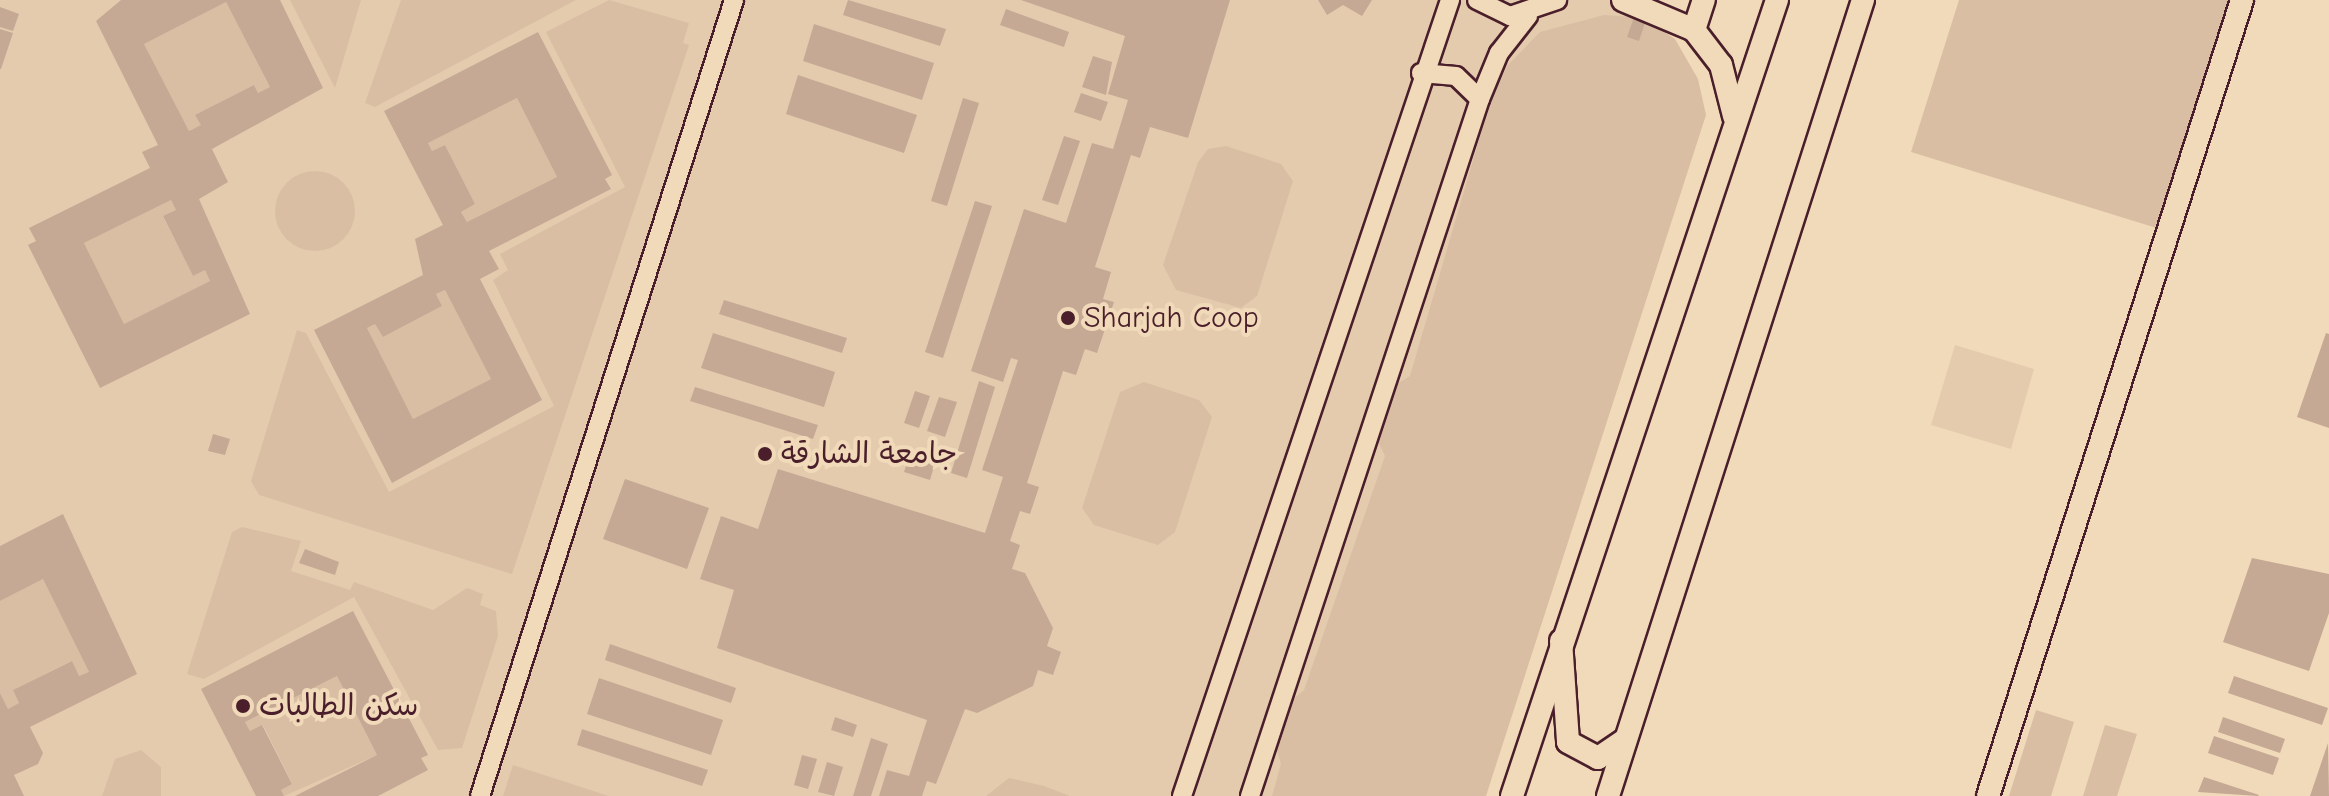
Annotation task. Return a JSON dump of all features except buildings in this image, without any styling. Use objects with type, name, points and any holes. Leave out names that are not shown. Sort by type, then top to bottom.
[{"type":"street","points":[[480,796],[734,0]]},
{"type":"street","points":[[1182,796],[1421,73],[1450,0]]},
{"type":"street","points":[[1477,0],[1494,11],[1528,16]]},
{"type":"street","points":[[1250,796],[1480,99],[1499,53],[1528,16],[1557,0]]},
{"type":"street","points":[[1624,0],[1694,30],[1721,65],[1734,121]]},
{"type":"street","points":[[1694,30],[1704,0]]},
{"type":"street","points":[[1512,796],[1561,640],[1777,0]]},
{"type":"street","points":[[1608,796],[1863,0]]},
{"type":"street","points":[[1988,796],[2242,0]]},
{"type":"street","points":[[1421,73],[1456,76],[1480,99]]},
{"type":"street","points":[[1561,640],[1568,742],[1598,758],[1626,738]]},
{"type":"street","points":[[1617,767],[1629,796]]},
{"type":"shaded area","name":"جامعة الشارقة","points":[[0,0],[1647,0],[1420,796],[0,796]]},
{"type":"shaded area","points":[[290,0],[361,0],[335,88]]},
{"type":"shaded area","points":[[401,0],[576,0],[375,107],[365,103]]},
{"type":"shaded area","points":[[609,0],[689,23],[683,43],[689,45],[512,574],[259,495],[251,481],[297,330],[306,333],[389,492],[554,406],[493,280],[508,270],[500,254],[625,187],[546,32]]},
{"type":"shaded area","points":[[1959,0],[2232,0],[2163,230],[1911,152]]},
{"type":"shaded area","points":[[226,2],[270,87],[258,93],[254,85],[196,115],[201,125],[189,131],[144,44]]},
{"type":"shaded area","points":[[1604,15],[1634,17],[1627,37],[1646,20],[1675,39],[1698,79],[1706,115],[1486,796],[1272,796],[1281,764],[1276,747],[1291,701],[1304,690],[1385,456],[1377,440],[1397,384],[1410,376],[1490,102],[1507,66],[1540,32]]},
{"type":"shaded area","points":[[517,98],[557,177],[467,222],[461,212],[475,204],[445,145],[432,151],[428,143]]},
{"type":"shaded area","points":[[1226,146],[1281,164],[1293,181],[1257,296],[1241,308],[1176,290],[1163,265],[1198,162],[1208,149]]},
{"type":"shaded area","points":[[315,171],[330,174],[343,183],[352,196],[355,211],[352,226],[343,239],[330,248],[315,251],[300,248],[287,239],[278,226],[275,211],[278,196],[287,183],[300,174]]},
{"type":"shaded area","points":[[171,200],[176,210],[163,217],[193,276],[205,270],[210,281],[124,324],[84,243]]},
{"type":"shaded area","points":[[445,290],[491,379],[413,419],[367,328],[375,324],[383,337],[442,306],[436,294]]},
{"type":"shaded area","points":[[1955,345],[2034,369],[2011,449],[1931,425]]},
{"type":"shaded area","points":[[1144,382],[1199,400],[1212,417],[1175,532],[1158,545],[1094,525],[1082,508],[1120,392]]},
{"type":"shaded area","points":[[242,527],[301,541],[291,571],[350,590],[354,582],[433,610],[467,588],[483,594],[480,605],[496,611],[498,636],[462,748],[438,750],[354,597],[204,679],[187,674],[232,532]]},
{"type":"shaded area","points":[[43,579],[89,672],[79,676],[71,661],[13,690],[19,703],[8,709],[0,693],[0,601]]},
{"type":"shaded area","points":[[337,676],[377,755],[284,796],[281,790],[292,783],[263,725],[250,731],[245,722]]},
{"type":"shaded area","points":[[2036,710],[2074,722],[2051,796],[2009,796]]},
{"type":"shaded area","points":[[2105,725],[2137,734],[2117,796],[2083,796]]},
{"type":"shaded area","points":[[141,750],[161,767],[161,796],[102,796],[115,759]]},
{"type":"shaded area","points":[[513,765],[609,796],[503,796]]},
{"type":"shaded area","points":[[1009,778],[1044,786],[1070,796],[986,796]]},
{"type":"place","name":"Sharjah Coop","points":[[1068,318]]},
{"type":"place","name":"جامعة الشارقة","points":[[765,454]]},
{"type":"place","name":"سكن الطالبات","points":[[243,706]]}]
